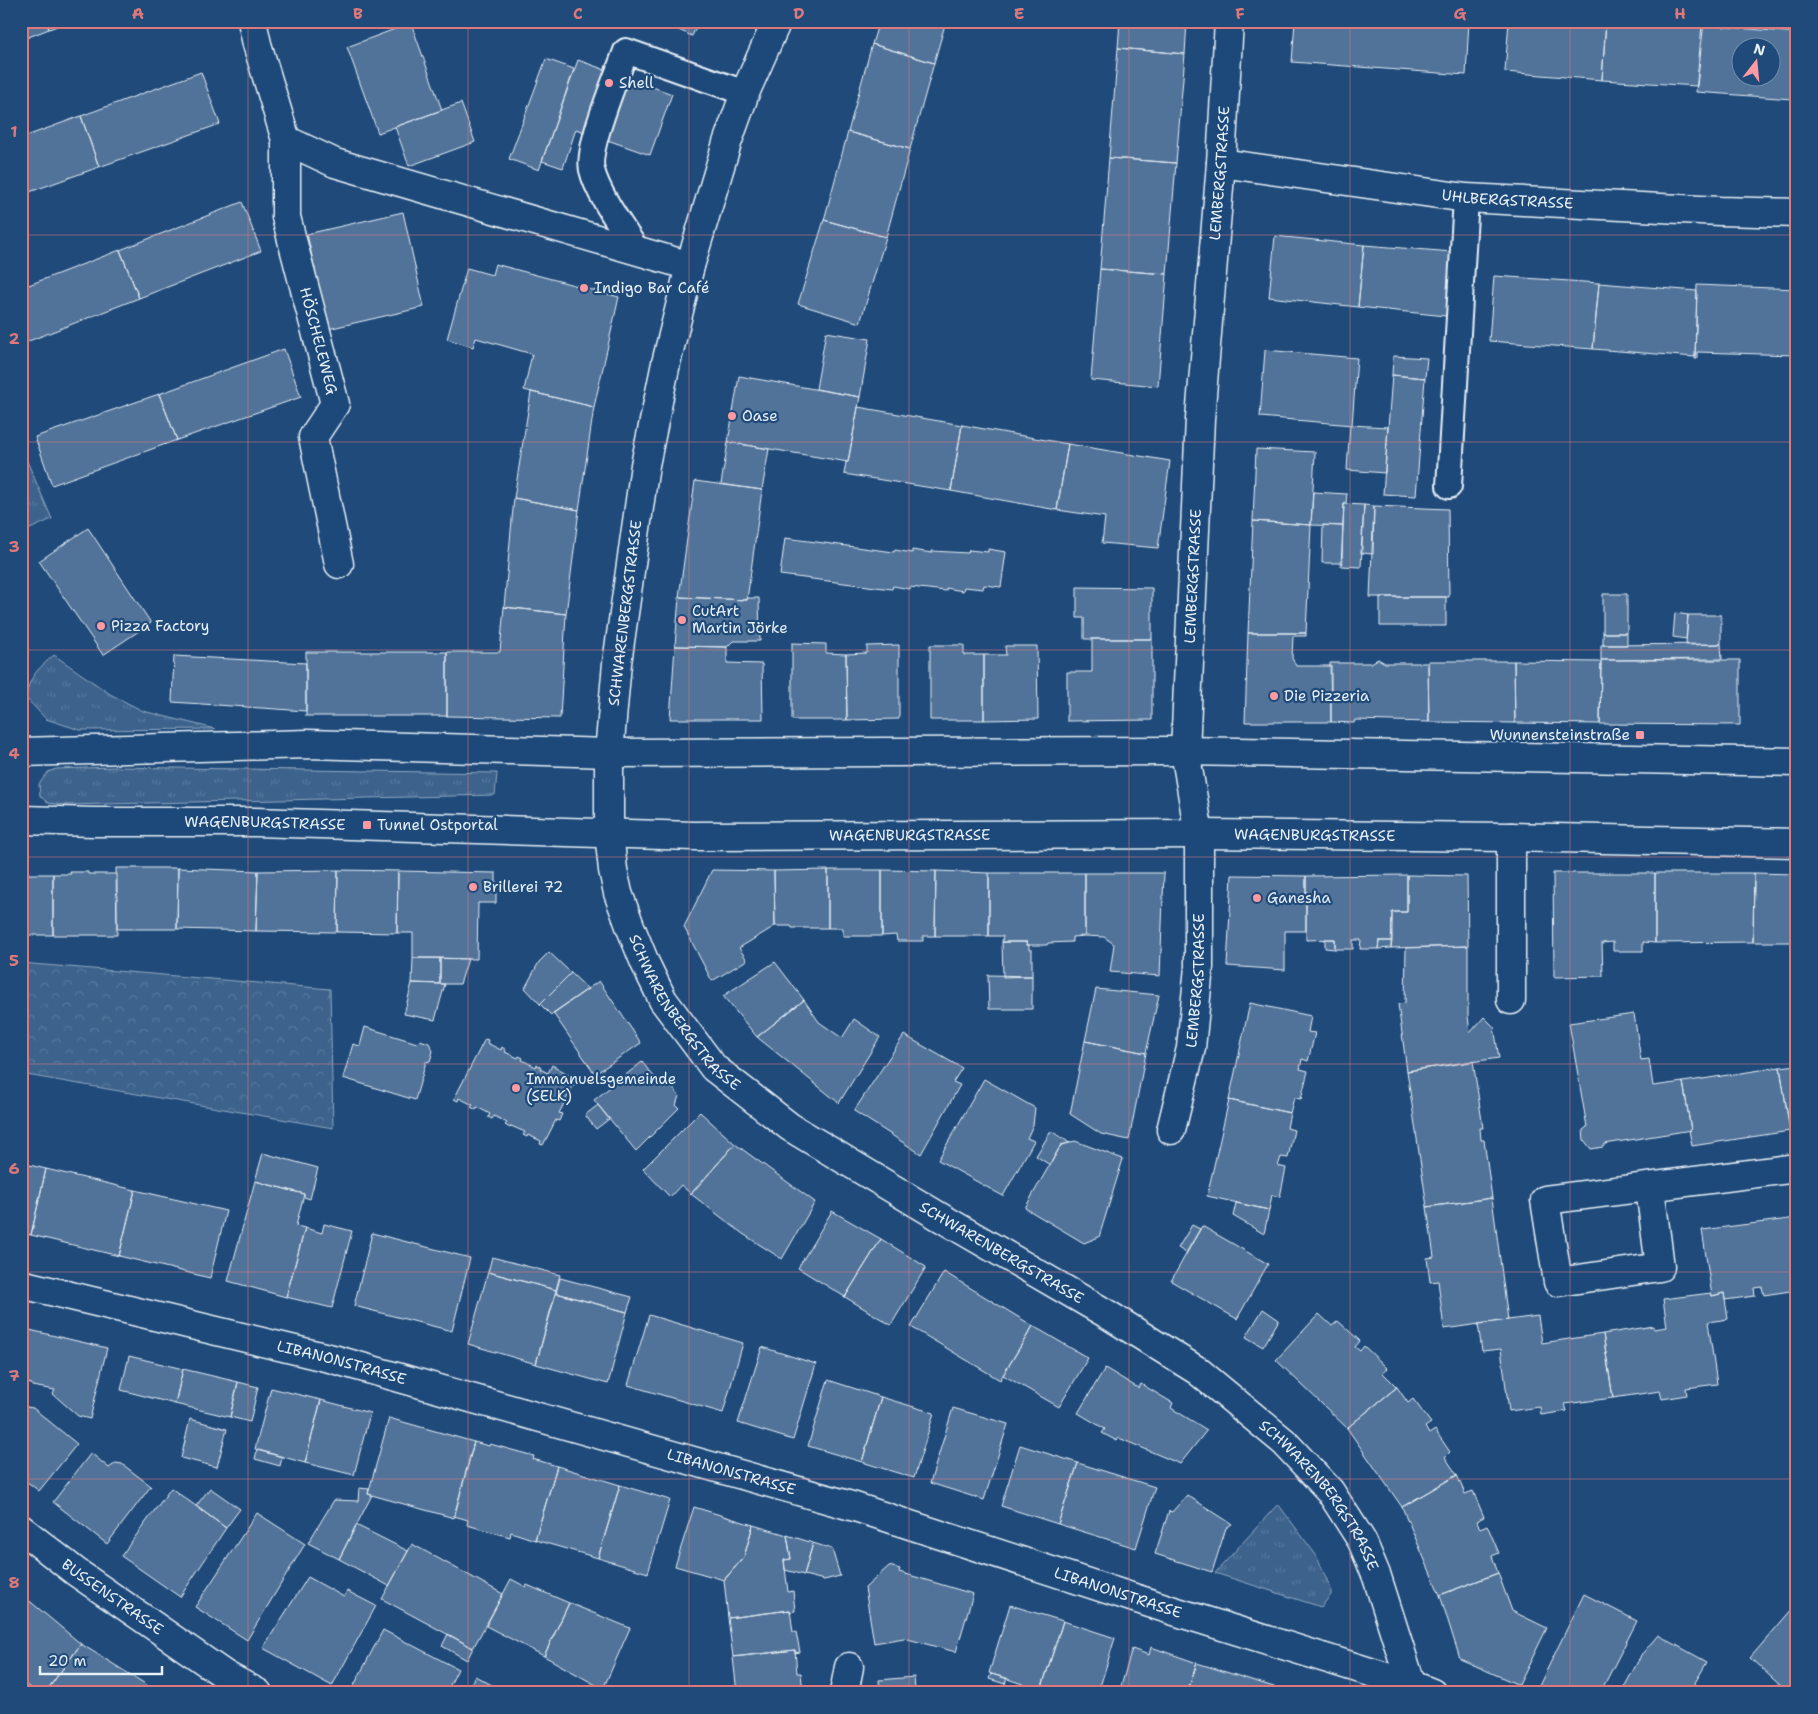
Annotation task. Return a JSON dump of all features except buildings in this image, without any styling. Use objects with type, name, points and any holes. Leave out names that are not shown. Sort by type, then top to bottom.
[{"type":"street","name":"HÖSCHELEWEG","points":[[252,21],[257,44],[286,140],[286,217],[335,404],[312,437],[339,564]]},
{"type":"street","name":"SCHWARENBERGSTRASSE","points":[[777,21],[745,93],[727,143],[690,266],[666,363],[645,465],[617,663],[609,753],[609,832],[613,870],[618,893],[645,963],[663,1000],[714,1068],[790,1127],[940,1217],[1108,1314],[1198,1371],[1284,1442],[1330,1491],[1362,1541],[1419,1690]]},
{"type":"street","name":"LEMBERGSTRASSE","points":[[1171,1130],[1191,1048],[1199,967],[1199,834],[1185,751],[1200,419],[1221,163],[1229,21]]},
{"type":"street","points":[[286,140],[335,163],[690,266]]},
{"type":"street","name":"UHLBERGSTRASSE","points":[[1221,163],[1466,198],[1797,213]]},
{"type":"street","points":[[21,752],[308,744],[609,753],[1185,751],[1797,762]]},
{"type":"street","name":"WAGENBURGSTRASSE","points":[[21,820],[255,822],[693,836],[1199,834],[1510,837],[1797,843]]},
{"type":"street","points":[[1510,837],[1511,1000]]},
{"type":"street","points":[[1650,1188],[1660,1267],[1558,1282],[1545,1200],[1797,1168]]},
{"type":"street","name":"LIBANONSTRASSE","points":[[21,1284],[333,1359],[836,1502],[1419,1690]]},
{"type":"street","name":"BUSSENSTRASSE","points":[[21,1529],[76,1572],[225,1675],[258,1693]]},
{"type":"lane","points":[[637,251],[602,192],[591,168],[593,143],[626,52],[745,93]]},
{"type":"lane","points":[[1449,486],[1466,198]]},
{"type":"green space","points":[[21,447],[52,519],[21,533]]},
{"type":"green space","points":[[54,655],[110,694],[143,711],[215,729],[80,730],[46,719],[26,698],[32,679],[39,669]]},
{"type":"green space","points":[[114,767],[497,773],[495,795],[64,805],[48,803],[40,796],[39,784],[48,772],[56,769]]},
{"type":"green space","points":[[21,963],[330,989],[333,1128],[21,1074]]},
{"type":"green space","points":[[1278,1504],[1316,1555],[1331,1589],[1331,1595],[1321,1607],[1215,1573]]},
{"type":"place","name":"Shell","points":[[609,83]]},
{"type":"place","name":"Indigo Bar Café","points":[[584,288]]},
{"type":"place","name":"Oase","points":[[732,416]]},
{"type":"place","name":"CutArt Martin Jörke","points":[[682,620]]},
{"type":"place","name":"Pizza Factory","points":[[101,626]]},
{"type":"place","name":"Die Pizzeria","points":[[1274,696]]},
{"type":"place","name":"Wunnensteinstraße","points":[[1640,735]]},
{"type":"place","name":"Tunnel Ostportal","points":[[367,825]]},
{"type":"place","name":"Brillerei 72","points":[[473,887]]},
{"type":"place","name":"Ganesha","points":[[1257,898]]},
{"type":"place","name":"Immanuelsgemeinde (SELK)","points":[[516,1088]]}]
